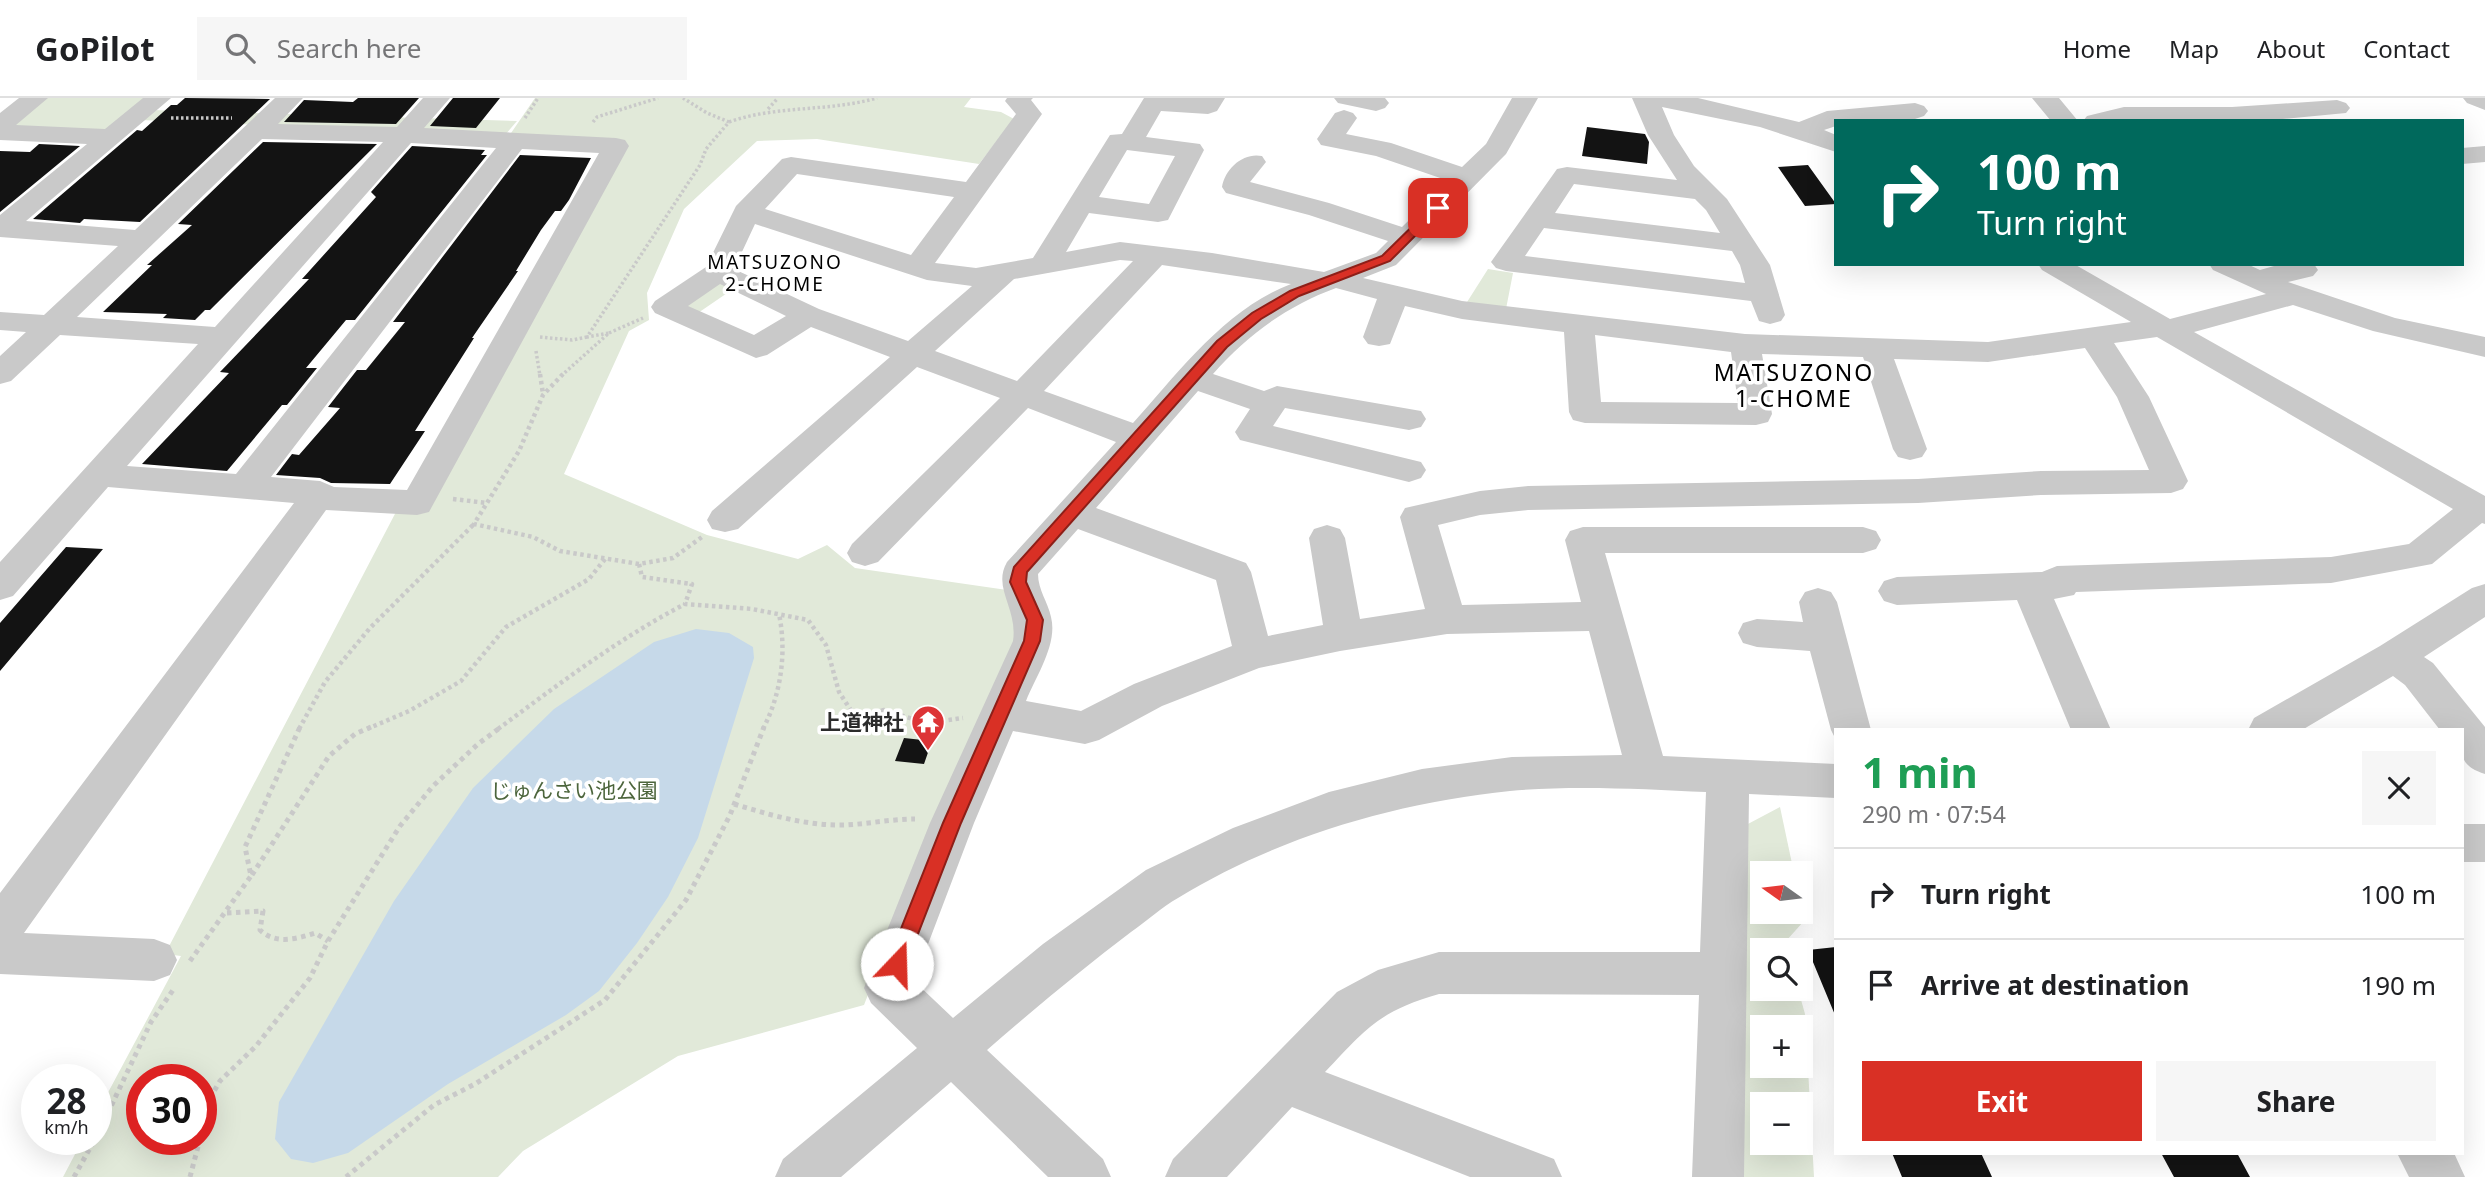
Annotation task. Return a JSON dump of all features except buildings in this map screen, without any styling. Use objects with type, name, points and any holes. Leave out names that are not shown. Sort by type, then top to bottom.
[{"type":"street","points":[[0,125],[35,98]]},
{"type":"street","points":[[0,228],[158,98]]},
{"type":"street","points":[[0,373],[290,98]]},
{"type":"street","points":[[0,586],[226,337],[437,98]]},
{"type":"street","points":[[917,267],[1029,114],[1017,101],[1020,98]]},
{"type":"street","points":[[1130,142],[1152,101],[1208,106],[1213,98]]},
{"type":"street","points":[[1085,1177],[888,988],[952,823],[1034,630],[1035,620],[1018,582],[1020,571],[1222,344],[1257,316],[1295,293],[1386,259],[1497,148],[1525,98]]},
{"type":"street","points":[[1646,98],[1661,135],[1683,171],[1717,205],[1755,265],[1780,344]]},
{"type":"street","points":[[1652,98],[1721,110],[1802,130],[1834,143]]},
{"type":"street","points":[[2045,98],[2063,119]]},
{"type":"street","points":[[2476,98],[2485,102]]},
{"type":"street","points":[[1798,100],[1827,119]]},
{"type":"street","points":[[1376,103],[1346,108],[1330,139],[1382,149],[1467,178]]},
{"type":"street","points":[[2105,119],[2124,115],[2160,118],[2337,108]]},
{"type":"street","points":[[1802,130],[1827,119],[1916,110]]},
{"type":"street","points":[[254,131],[403,135],[616,146],[416,503],[317,498]]},
{"type":"street","points":[[0,132],[112,137]]},
{"type":"street","points":[[245,487],[515,141]]},
{"type":"street","points":[[1043,267],[1080,203],[1119,141],[1191,150],[1158,214],[1080,203]]},
{"type":"street","points":[[2464,156],[2485,154]]},
{"type":"street","points":[[1254,162],[1237,180],[1236,187],[1319,209],[1408,238]]},
{"type":"street","points":[[666,307],[718,272],[746,212],[791,165],[973,191]]},
{"type":"street","points":[[1705,192],[1567,175],[1506,262],[1763,294]]},
{"type":"street","points":[[746,212],[937,274],[1002,275],[1120,251],[1156,254],[1330,279],[1462,310],[1745,344],[1988,352],[2164,328],[2231,314],[2293,296]]},
{"type":"street","points":[[1536,219],[1742,244]]},
{"type":"street","points":[[0,228],[141,239]]},
{"type":"street","points":[[865,553],[1022,395],[1156,254]]},
{"type":"street","points":[[1897,591],[2061,585],[2057,579],[2331,570],[2419,555],[2482,510],[2056,266]]},
{"type":"street","points":[[2227,266],[2293,296],[2380,325],[2485,347]]},
{"type":"street","points":[[2255,280],[2303,270],[2298,266]]},
{"type":"street","points":[[718,272],[808,315],[1139,438]]},
{"type":"street","points":[[725,520],[1002,275]]},
{"type":"street","points":[[1379,337],[1394,295]]},
{"type":"street","points":[[666,307],[756,348],[808,315]]},
{"type":"street","points":[[0,321],[226,337]]},
{"type":"street","points":[[1579,322],[1585,412],[1756,414],[1745,344]]},
{"type":"street","points":[[1447,620],[1418,517],[1480,503],[1528,498],[1918,491],[2041,483],[2171,481],[2133,397],[2093,336]]},
{"type":"street","points":[[1875,348],[1910,449]]},
{"type":"street","points":[[1191,378],[1270,404]]},
{"type":"street","points":[[1409,419],[1277,396],[1252,432],[1409,470]]},
{"type":"street","points":[[0,929],[320,493],[99,475]]},
{"type":"street","points":[[1072,513],[1233,572],[1253,654]]},
{"type":"street","points":[[1328,538],[1344,635]]},
{"type":"street","points":[[1647,772],[1583,540],[1863,540]]},
{"type":"street","points":[[2030,586],[2090,728]]},
{"type":"street","points":[[2287,725],[2485,598]]},
{"type":"street","points":[[998,715],[1085,728],[1148,695],[1253,654],[1344,635],[1447,620],[1604,616]]},
{"type":"street","points":[[1757,633],[1822,620],[1850,728]]},
{"type":"street","points":[[2394,657],[2419,674],[2462,728]]},
{"type":"street","points":[[2464,731],[2485,757]]},
{"type":"street","points":[[801,1177],[1059,959],[1162,884],[1248,842],[1329,810],[1422,786],[1512,774],[1647,772],[1834,781]]},
{"type":"street","points":[[1718,1177],[1728,776]]},
{"type":"street","points":[[2464,843],[2485,843]]},
{"type":"street","points":[[0,953],[173,970]]},
{"type":"street","points":[[1191,1177],[1354,1008],[1395,985],[1439,973],[1724,974]]},
{"type":"street","points":[[1283,1080],[1536,1177]]},
{"type":"street","points":[[2424,1155],[2439,1177]]},
{"type":"path","points":[[591,125],[597,117],[658,98]]},
{"type":"path","points":[[683,98],[707,113],[729,122]]},
{"type":"path","points":[[767,109],[778,98]]},
{"type":"path","points":[[587,337],[700,165],[706,149],[729,122],[767,109],[817,108],[864,103],[877,98]]},
{"type":"path","points":[[535,337],[572,340],[609,333],[666,307]]},
{"type":"path","points":[[251,876],[245,847],[289,747],[325,682],[370,628],[474,524],[519,451],[543,395],[576,361],[609,333]]},
{"type":"path","points":[[442,498],[487,503]]},
{"type":"path","points":[[474,524],[533,537],[560,551],[639,564],[673,558],[725,520]]},
{"type":"path","points":[[112,1109],[173,970],[226,913],[329,756],[355,734],[410,710],[461,681],[506,627],[589,579],[605,559]]},
{"type":"path","points":[[639,564],[642,577],[692,584],[685,604]]},
{"type":"path","points":[[217,1086],[256,1046],[310,978],[328,941],[400,827],[433,786],[478,744],[571,675],[649,623],[685,604],[779,614],[807,620],[827,645],[839,692],[852,712],[862,716],[884,710],[926,723],[998,715]]},
{"type":"path","points":[[346,1177],[434,1105],[475,1084],[605,1000],[686,900],[734,804],[756,743],[775,705],[782,657],[783,634],[779,614]]},
{"type":"path","points":[[734,804],[784,820],[815,825],[881,823],[910,819],[952,823]]},
{"type":"path","points":[[226,913],[263,911],[260,930],[276,940],[315,933],[328,941]]},
{"type":"path","points":[[74,1177],[86,1155]]},
{"type":"path","points":[[190,1177],[196,1155]]},
{"type":"green space","points":[[44,98],[150,98],[106,133],[4,129]]},
{"type":"green space","name":"じゅんさい池公園","points":[[535,98],[971,98],[964,107],[1001,112],[1014,119],[979,164],[817,139],[757,141],[684,209],[647,293],[649,320],[629,331],[564,474],[707,535],[798,559],[827,545],[855,568],[1007,590],[1023,637],[930,835],[864,1005],[678,1056],[523,1151],[498,1177],[63,1177],[75,1155],[112,1155],[112,1085],[181,956],[165,954],[397,510],[626,146],[509,136]]},
{"type":"green space","points":[[152,110],[517,121],[505,135],[140,120]]},
{"type":"green space","points":[[1488,269],[1513,273],[1505,314],[1462,310]]},
{"type":"green space","points":[[711,281],[736,287],[698,313],[684,307]]},
{"type":"green space","points":[[1780,807],[1791,861],[1750,861],[1750,924],[1801,924],[1789,938],[1750,938],[1750,1001],[1801,1001],[1805,1015],[1750,1015],[1750,1078],[1809,1078],[1809,1092],[1750,1092],[1750,1155],[1813,1155],[1814,1177],[1741,1177],[1746,825]]},
{"type":"water","points":[[696,629],[729,633],[753,647],[754,658],[698,838],[668,897],[637,943],[599,991],[566,1015],[448,1084],[348,1153],[313,1163],[291,1159],[275,1139],[279,1102],[394,901],[473,788],[554,709],[654,642]]},
{"type":"place","name":"上道神社","points":[[928,752]]},
{"type":"district","name":"MATSUZONO 2-CHOME","points":[[775,273]]},
{"type":"district","name":"MATSUZONO 1-CHOME","points":[[1794,385]]},
{"type":"route","points":[[897,964],[952,823],[1032,641],[1035,620],[1018,582],[1020,571],[1222,344],[1257,316],[1295,293],[1386,259],[1438,208]]}]
